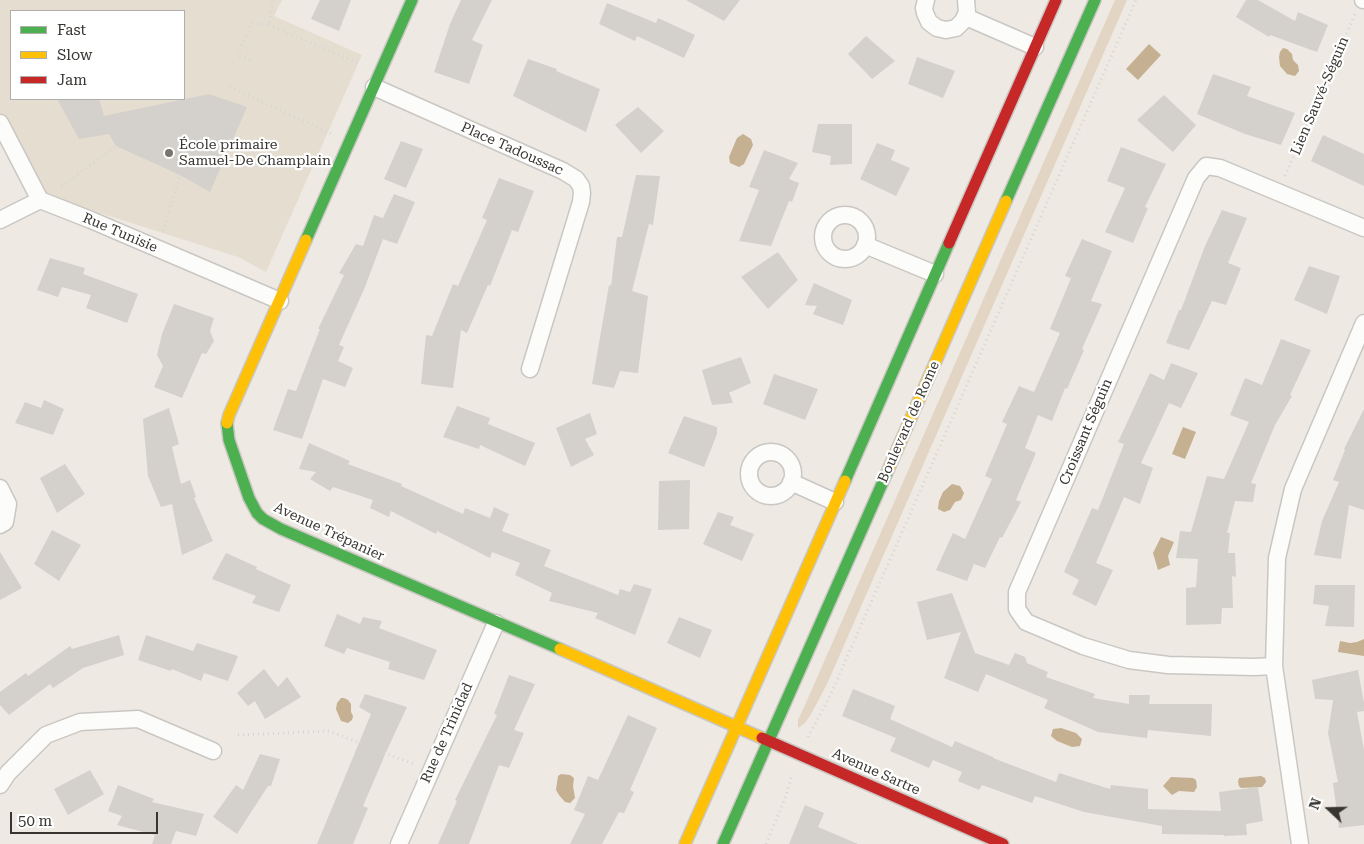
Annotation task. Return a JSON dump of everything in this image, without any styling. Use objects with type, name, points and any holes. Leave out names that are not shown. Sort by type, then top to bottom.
[{"type":"main road","name":"Avenue Trépanier","points":[[412,0],[234,403],[227,424],[229,440],[249,498],[257,513],[263,519],[281,529],[737,726]]},
{"type":"main road","points":[[685,844],[1056,0]]},
{"type":"main road","name":"Boulevard de Rome","points":[[723,844],[1095,0]]},
{"type":"main road","name":"Avenue Sartre","points":[[737,726],[1003,844]]},
{"type":"street","points":[[926,0],[924,8],[926,18],[937,28],[946,30],[956,28],[966,17],[966,0]]},
{"type":"street","points":[[966,17],[1035,47]]},
{"type":"street","name":"Place Tadoussac","points":[[374,88],[563,171],[576,179],[581,186],[581,202],[530,369]]},
{"type":"street","points":[[0,123],[40,200],[0,220]]},
{"type":"street","name":"Croissant Séguin","points":[[1274,666],[1168,665],[1129,660],[1083,646],[1026,622],[1017,609],[1017,592],[1196,178],[1206,166],[1220,168],[1364,228]]},
{"type":"street","name":"Rue Tunisie","points":[[40,200],[280,301]]},
{"type":"street","points":[[865,245],[935,274]]},
{"type":"street","points":[[1300,844],[1274,666],[1278,558],[1293,489],[1364,323]]},
{"type":"street","points":[[791,482],[835,502]]},
{"type":"street","points":[[0,488],[8,504],[5,522],[0,524]]},
{"type":"street","name":"Rue de Trinidad","points":[[399,844],[496,623]]},
{"type":"street","points":[[0,785],[8,773],[46,735],[80,722],[138,719],[213,751]]},
{"type":"path","points":[[269,25],[273,0]]},
{"type":"path","points":[[808,735],[830,696],[1136,0]]},
{"type":"path","name":"Lien Sauvé-Séguin","points":[[1285,178],[1361,4]]},
{"type":"path","points":[[250,60],[237,56],[252,23],[269,25],[364,66]]},
{"type":"path","points":[[230,87],[334,134]]},
{"type":"path","points":[[61,186],[116,146]]},
{"type":"path","points":[[163,231],[180,175]]},
{"type":"path","points":[[238,735],[329,731],[417,766]]},
{"type":"path","points":[[766,844],[786,796],[793,771]]},
{"type":"shaded area","name":"École primaire Samuel-De Champlain","points":[[0,0],[282,0],[274,16],[362,55],[266,272],[238,257],[37,193],[0,113]]},
{"type":"shaded area","points":[[1115,0],[1127,0],[827,684],[811,714],[805,723],[798,728],[798,720]]},
{"type":"shaded area","points":[[1149,44],[1161,55],[1138,80],[1126,69]]},
{"type":"shaded area","points":[[1283,48],[1292,54],[1293,60],[1298,65],[1299,71],[1295,76],[1287,74],[1280,66],[1279,57]]},
{"type":"shaded area","points":[[743,134],[751,139],[753,145],[744,164],[739,167],[730,163],[729,157],[737,138]]},
{"type":"shaded area","points":[[1183,427],[1196,432],[1185,459],[1172,454]]},
{"type":"shaded area","points":[[952,484],[960,486],[964,493],[961,500],[955,502],[950,510],[944,512],[938,509],[939,501],[943,492]]},
{"type":"shaded area","points":[[1161,537],[1174,542],[1168,556],[1170,565],[1158,570],[1153,553]]},
{"type":"shaded area","points":[[1364,639],[1364,656],[1338,652],[1340,641],[1350,643]]},
{"type":"shaded area","points":[[341,698],[348,700],[351,704],[353,716],[352,720],[348,723],[341,721],[336,709],[337,703]]},
{"type":"shaded area","points":[[1061,728],[1076,733],[1082,739],[1080,746],[1072,747],[1057,741],[1051,736],[1053,729]]},
{"type":"shaded area","points":[[561,774],[570,775],[574,778],[575,798],[570,803],[565,802],[556,790],[558,776]]},
{"type":"shaded area","points":[[1261,776],[1265,778],[1266,782],[1262,787],[1241,788],[1239,786],[1239,778]]},
{"type":"shaded area","points":[[1171,777],[1193,778],[1196,780],[1197,787],[1194,792],[1179,791],[1172,795],[1163,786]]},
{"type":"building","points":[[320,0],[351,0],[339,31],[311,19]]},
{"type":"building","points":[[461,0],[492,0],[472,40],[483,45],[469,84],[434,72],[450,24]]},
{"type":"building","points":[[686,0],[740,0],[724,21]]},
{"type":"building","points":[[1246,0],[1258,0],[1295,21],[1298,12],[1328,25],[1317,52],[1270,35],[1269,37],[1236,17]]},
{"type":"building","points":[[607,3],[656,23],[658,18],[695,35],[684,58],[637,36],[635,41],[599,24]]},
{"type":"building","points":[[866,36],[895,61],[872,79],[848,54]]},
{"type":"building","points":[[917,57],[955,71],[943,98],[908,84]]},
{"type":"building","points":[[528,59],[557,69],[556,71],[600,89],[586,132],[513,96]]},
{"type":"building","points":[[1213,74],[1251,87],[1247,96],[1295,113],[1281,145],[1245,134],[1197,114]]},
{"type":"building","points":[[209,94],[247,107],[210,192],[180,175],[116,146],[109,134],[79,139],[58,100],[99,100],[104,116]]},
{"type":"building","points":[[1164,95],[1196,125],[1173,152],[1137,120]]},
{"type":"building","points":[[638,107],[664,131],[641,153],[615,125]]},
{"type":"building","points":[[818,124],[852,124],[852,164],[830,165],[831,156],[812,152]]},
{"type":"building","points":[[1323,135],[1364,154],[1364,186],[1311,161]]},
{"type":"building","points":[[401,141],[423,149],[406,188],[384,179]]},
{"type":"building","points":[[877,143],[895,150],[891,160],[910,168],[896,196],[860,179]]},
{"type":"building","points":[[1121,147],[1166,164],[1145,207],[1148,208],[1133,243],[1105,232],[1125,188],[1107,181]]},
{"type":"building","points":[[764,150],[798,163],[789,179],[799,183],[792,202],[789,201],[771,246],[739,241],[759,190],[749,187]]},
{"type":"building","points":[[636,175],[660,176],[653,225],[649,224],[632,291],[648,296],[638,373],[620,371],[614,388],[592,384],[609,285],[611,286],[617,237],[622,237]]},
{"type":"building","points":[[499,178],[534,191],[518,232],[512,230],[490,286],[488,285],[467,333],[461,330],[453,388],[421,384],[426,335],[432,336],[453,284],[458,286],[487,220],[482,218]]},
{"type":"building","points":[[394,194],[415,202],[397,244],[383,239],[365,287],[339,345],[344,347],[338,361],[353,368],[345,387],[323,379],[302,439],[273,430],[288,389],[296,391],[320,329],[318,329],[344,275],[339,273],[356,244],[363,246],[374,215],[383,218]]},
{"type":"building","points":[[1222,210],[1247,218],[1228,263],[1241,268],[1226,305],[1212,301],[1189,350],[1166,343],[1179,310],[1181,310],[1205,246]]},
{"type":"building","points":[[1082,239],[1112,251],[1091,301],[1102,304],[1082,349],[1084,350],[1067,389],[1065,388],[1052,421],[1038,415],[1025,448],[1036,453],[1016,500],[1021,502],[1002,538],[1000,537],[985,568],[974,564],[967,581],[936,570],[953,533],[965,539],[992,479],[985,476],[1007,424],[1002,422],[1019,386],[1034,392],[1060,333],[1050,329],[1071,278],[1065,276]]},
{"type":"building","points":[[778,252],[798,280],[768,309],[741,277]]},
{"type":"building","points":[[50,258],[85,268],[83,274],[138,294],[127,323],[86,308],[91,295],[62,287],[58,297],[37,290]]},
{"type":"building","points":[[1309,266],[1340,276],[1327,314],[1294,300]]},
{"type":"building","points":[[814,283],[852,300],[843,325],[813,314],[817,306],[805,305]]},
{"type":"building","points":[[174,304],[214,318],[210,331],[214,341],[206,354],[202,353],[182,398],[154,387],[163,366],[157,355],[162,334]]},
{"type":"building","points":[[1281,339],[1311,350],[1290,395],[1292,396],[1275,425],[1251,483],[1256,484],[1253,502],[1235,501],[1227,533],[1230,533],[1228,553],[1235,553],[1236,577],[1232,576],[1233,608],[1222,608],[1221,624],[1186,625],[1186,588],[1196,587],[1198,559],[1176,558],[1180,531],[1191,532],[1207,476],[1224,479],[1249,422],[1230,415],[1245,378],[1262,385]]},
{"type":"building","points":[[741,357],[751,383],[729,392],[733,403],[712,405],[702,370]]},
{"type":"building","points":[[1171,363],[1198,373],[1181,408],[1169,403],[1141,463],[1153,468],[1140,504],[1124,497],[1096,563],[1113,570],[1096,606],[1072,594],[1079,580],[1064,572],[1092,508],[1098,510],[1124,444],[1118,442],[1150,373],[1164,380]]},
{"type":"building","points":[[774,374],[818,389],[805,420],[763,404]]},
{"type":"building","points":[[44,400],[64,409],[53,435],[15,423],[25,402],[41,408]]},
{"type":"building","points":[[457,406],[490,418],[488,424],[535,443],[525,466],[480,445],[479,449],[443,437]]},
{"type":"building","points":[[169,408],[179,444],[172,447],[181,484],[190,480],[196,497],[194,498],[213,541],[182,555],[172,504],[161,507],[148,476],[143,419]]},
{"type":"building","points":[[1364,409],[1364,510],[1349,505],[1341,559],[1314,555],[1322,521],[1339,482],[1333,480],[1344,449]]},
{"type":"building","points":[[590,413],[597,434],[585,439],[594,455],[571,467],[556,428]]},
{"type":"building","points":[[684,416],[717,427],[717,434],[704,467],[668,453]]},
{"type":"building","points":[[309,443],[350,461],[348,464],[402,484],[401,486],[463,514],[465,508],[490,518],[494,507],[509,514],[502,531],[551,550],[544,566],[618,595],[620,589],[630,592],[634,584],[652,589],[635,635],[595,618],[598,613],[549,601],[552,593],[515,575],[520,563],[492,552],[490,558],[437,531],[436,534],[391,511],[389,517],[370,508],[373,500],[333,487],[330,491],[310,479],[316,472],[299,469]]},
{"type":"building","points":[[65,464],[85,494],[57,513],[40,478]]},
{"type":"building","points":[[690,480],[689,529],[658,530],[659,481]]},
{"type":"building","points":[[718,512],[734,517],[730,525],[754,534],[742,561],[703,544]]},
{"type":"building","points":[[52,530],[81,545],[59,581],[34,564]]},
{"type":"building","points":[[0,552],[22,588],[0,600]]},
{"type":"building","points":[[226,553],[291,585],[279,612],[252,603],[256,596],[212,579]]},
{"type":"building","points":[[1315,585],[1355,585],[1354,627],[1325,626],[1329,606],[1313,604]]},
{"type":"building","points":[[952,593],[975,653],[1009,665],[1015,653],[1025,657],[1027,663],[1048,672],[1046,677],[1095,694],[1093,698],[1129,704],[1129,695],[1150,695],[1149,704],[1212,704],[1211,736],[1148,730],[1147,738],[1098,732],[1044,708],[1048,700],[986,674],[978,692],[944,678],[961,632],[927,640],[917,602]]},
{"type":"building","points":[[337,614],[360,624],[363,617],[382,621],[379,628],[437,650],[424,680],[388,669],[390,662],[347,648],[344,654],[324,646]]},
{"type":"building","points":[[679,617],[712,630],[700,658],[667,643]]},
{"type":"building","points":[[119,635],[124,655],[83,668],[53,688],[50,684],[9,715],[0,705],[0,692],[26,673],[28,676],[70,646],[72,649]]},
{"type":"building","points":[[146,635],[193,651],[197,643],[238,656],[228,681],[204,673],[201,681],[172,669],[171,671],[138,660]]},
{"type":"building","points":[[264,669],[278,687],[287,677],[301,697],[265,719],[255,701],[248,706],[237,693]]},
{"type":"building","points":[[1358,670],[1364,703],[1364,711],[1357,712],[1364,750],[1364,825],[1339,828],[1333,783],[1338,782],[1328,733],[1333,700],[1315,699],[1312,680]]},
{"type":"building","points":[[509,675],[535,684],[514,730],[524,733],[509,768],[499,765],[469,844],[438,844],[457,801],[455,800],[497,715],[494,714]]},
{"type":"building","points":[[853,689],[895,706],[890,719],[952,747],[955,741],[1056,782],[1059,773],[1110,789],[1111,785],[1148,789],[1148,809],[1221,811],[1219,792],[1258,787],[1263,821],[1246,824],[1247,835],[1162,834],[1162,826],[1084,812],[1035,796],[1032,803],[982,785],[979,790],[958,781],[962,772],[933,760],[929,768],[890,751],[896,738],[842,716]]},
{"type":"building","points":[[365,694],[407,707],[363,806],[368,808],[353,844],[317,844],[371,714],[359,707]]},
{"type":"building","points":[[628,715],[657,728],[630,790],[634,792],[624,813],[619,812],[602,844],[570,844],[585,814],[574,810],[588,776],[598,780]]},
{"type":"building","points":[[260,754],[280,759],[271,786],[268,786],[237,834],[213,817],[236,785],[243,790]]},
{"type":"building","points":[[90,770],[104,794],[68,815],[54,789]]},
{"type":"building","points":[[118,785],[154,799],[152,802],[204,814],[196,836],[176,831],[171,844],[152,844],[155,835],[117,825],[122,816],[108,811]]},
{"type":"building","points":[[805,805],[824,813],[818,827],[858,844],[789,844]]},
{"type":"traffic: fast","points":[[306,240],[412,0]]},
{"type":"traffic: fast","points":[[1006,201],[1095,0]]},
{"type":"traffic: fast","points":[[845,481],[949,243]]},
{"type":"traffic: fast","points":[[227,423],[229,440],[249,498],[257,513],[263,519],[281,529],[560,649]]},
{"type":"traffic: fast","points":[[723,844],[889,468]]},
{"type":"traffic: slow","points":[[889,468],[1006,201]]},
{"type":"traffic: slow","points":[[227,423],[306,240]]},
{"type":"traffic: slow","points":[[685,844],[845,481]]},
{"type":"traffic: slow","points":[[560,649],[762,738]]},
{"type":"traffic: jam","points":[[949,243],[1056,0]]},
{"type":"traffic: jam","points":[[762,738],[1003,844]]},
{"type":"place","name":"École primaire Samuel-De Champlain","points":[[169,153]]}]
